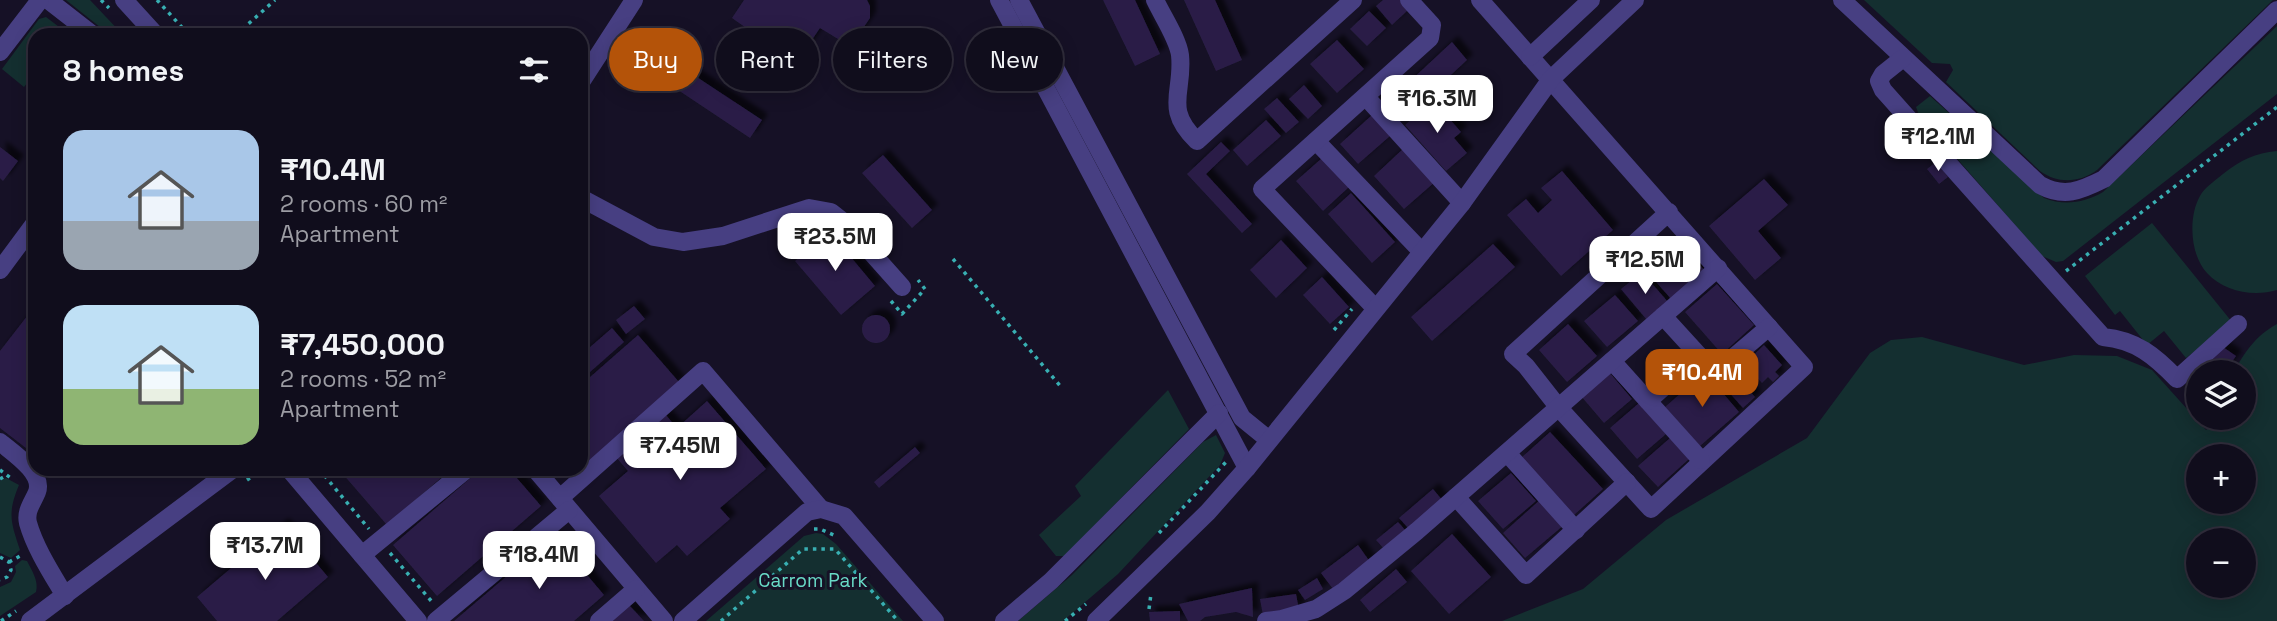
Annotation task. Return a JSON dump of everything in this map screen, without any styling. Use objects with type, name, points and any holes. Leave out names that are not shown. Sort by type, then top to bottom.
[{"type":"lane","points":[[0,52],[40,0]]},
{"type":"lane","points":[[48,0],[84,28]]},
{"type":"lane","points":[[124,0],[150,28]]},
{"type":"lane","points":[[588,71],[635,0]]},
{"type":"lane","points":[[999,0],[1247,468]]},
{"type":"lane","points":[[1020,0],[1242,418],[1269,440]]},
{"type":"lane","points":[[1155,0],[1180,52],[1178,116],[1187,132],[1197,141],[1353,0]]},
{"type":"lane","points":[[1369,302],[1262,189],[1430,38],[1432,25],[1409,0]]},
{"type":"lane","points":[[1480,0],[1669,212],[1804,367],[1651,509],[1513,354],[1669,212]]},
{"type":"lane","points":[[1530,57],[1591,0]]},
{"type":"lane","points":[[1104,619],[1247,468],[1369,302],[1422,252],[1462,203],[1551,79],[1635,0]]},
{"type":"lane","points":[[1842,0],[2040,185],[2053,192],[2065,193],[2087,188],[2104,179],[2277,10]]},
{"type":"lane","points":[[1903,58],[1883,74],[1879,81],[1883,90],[2103,337],[2118,339],[2154,355],[2178,379],[2238,324]]},
{"type":"lane","points":[[1366,97],[1462,203]]},
{"type":"lane","points":[[1316,141],[1422,252]]},
{"type":"lane","points":[[588,202],[654,237],[683,242],[723,236],[809,208],[831,212],[845,223],[896,294]]},
{"type":"lane","points":[[0,270],[28,232]]},
{"type":"lane","points":[[1266,621],[1316,609],[1344,591],[1718,268]]},
{"type":"lane","points":[[1663,316],[1715,373],[1769,327]]},
{"type":"lane","points":[[1648,401],[1699,356]]},
{"type":"lane","points":[[1612,361],[1701,460]]},
{"type":"lane","points":[[436,621],[565,504],[703,371],[821,509]]},
{"type":"lane","points":[[1004,621],[1051,581],[1219,412]]},
{"type":"lane","points":[[0,442],[28,468]]},
{"type":"lane","points":[[1507,453],[1576,530]]},
{"type":"lane","points":[[36,476],[38,489],[29,507],[27,521],[65,596]]},
{"type":"lane","points":[[30,621],[224,476]]},
{"type":"lane","points":[[295,476],[418,621]]},
{"type":"lane","points":[[362,555],[458,476]]},
{"type":"lane","points":[[541,476],[664,621]]},
{"type":"lane","points":[[1456,497],[1526,575],[1627,482]]},
{"type":"lane","points":[[683,621],[807,512],[821,509],[844,516],[936,621]]},
{"type":"lane","points":[[599,621],[636,589]]},
{"type":"path","points":[[157,0],[183,28]]},
{"type":"path","points":[[244,28],[275,0]]},
{"type":"path","points":[[2053,281],[2277,107]]},
{"type":"path","points":[[953,259],[1062,388]]},
{"type":"path","points":[[896,294],[902,313],[925,289]]},
{"type":"path","points":[[1334,330],[1369,302]]},
{"type":"path","points":[[1154,538],[1226,463],[1228,451]]},
{"type":"path","points":[[0,470],[12,479]]},
{"type":"path","points":[[0,479],[7,475]]},
{"type":"path","points":[[721,621],[803,549],[835,549],[898,621]]},
{"type":"path","points":[[9,562],[26,553]]},
{"type":"path","points":[[0,557],[9,562]]},
{"type":"path","points":[[0,580],[9,574],[9,562]]},
{"type":"path","points":[[1149,609],[1149,596],[1158,586]]},
{"type":"path","points":[[1065,621],[1091,601]]},
{"type":"green space","points":[[66,0],[90,0],[116,28],[101,28]]},
{"type":"green space","points":[[1864,0],[2273,0],[2097,170],[2076,179],[2061,180],[2040,171],[1946,82],[1953,70],[1950,64],[1932,63]]},
{"type":"green space","points":[[46,17],[60,28],[32,28],[39,19]]},
{"type":"green space","points":[[2277,26],[2277,94],[2063,261],[2056,262],[2042,256],[1919,115],[1916,107],[1930,96],[2044,198],[2066,203],[2081,201],[2103,192]]},
{"type":"green space","points":[[28,34],[28,82],[24,87],[2,69]]},
{"type":"green space","points":[[2277,151],[2277,290],[2249,293],[2231,289],[2207,273],[2197,256],[2192,225],[2196,205],[2207,187],[2236,165],[2255,155]]},
{"type":"green space","points":[[2152,223],[2232,322],[2186,358],[2164,331],[2147,345],[2120,311],[2115,315],[2085,276]]},
{"type":"green space","points":[[2277,324],[2277,621],[1502,621],[1583,589],[1666,520],[1807,438],[1870,353],[1891,340],[1922,337],[2024,365],[2074,355],[2117,356],[2152,370],[2186,408],[2186,430],[2256,430],[2256,360],[2241,360],[2263,334]]},
{"type":"green space","points":[[1168,390],[1189,429],[1064,556],[1056,556],[1039,535],[1081,496],[1075,486]]},
{"type":"green space","points":[[1216,435],[1225,453],[1220,465],[1118,574],[1063,621],[1018,621],[1072,575],[1203,442]]},
{"type":"green space","points":[[6,478],[19,485],[13,503],[12,518],[20,550],[11,558],[0,553],[0,481]]},
{"type":"green space","name":"Carrom Park","points":[[823,534],[836,544],[903,621],[706,621],[804,536]]},
{"type":"green space","points":[[22,560],[27,561],[33,572],[37,584],[36,592],[0,616],[0,587],[11,582],[16,572],[15,566]]},
{"type":"building","points":[[744,0],[867,0],[870,6],[870,18],[863,28],[833,28],[833,36],[820,28],[746,28],[732,18]]},
{"type":"building","points":[[1103,0],[1135,0],[1160,54],[1135,66]]},
{"type":"building","points":[[1184,0],[1215,0],[1242,60],[1216,71]]},
{"type":"building","points":[[1383,0],[1400,0],[1408,10],[1392,25],[1376,6]]},
{"type":"building","points":[[1369,11],[1386,28],[1367,46],[1350,29]]},
{"type":"building","points":[[1337,40],[1364,69],[1337,93],[1310,64]]},
{"type":"building","points":[[1452,42],[1467,60],[1409,114],[1393,97]]},
{"type":"building","points":[[702,80],[762,120],[750,138],[680,91],[702,91]]},
{"type":"building","points":[[1304,85],[1322,106],[1308,119],[1289,99]]},
{"type":"building","points":[[1277,98],[1299,122],[1286,133],[1264,109]]},
{"type":"building","points":[[1433,100],[1461,132],[1454,138],[1467,153],[1446,171],[1405,125]]},
{"type":"building","points":[[1372,115],[1390,136],[1358,164],[1340,144]]},
{"type":"building","points":[[1266,120],[1281,136],[1247,166],[1233,150]]},
{"type":"building","points":[[1221,142],[1230,151],[1206,174],[1252,224],[1242,233],[1187,174]]},
{"type":"building","points":[[0,147],[18,161],[3,181],[0,178]]},
{"type":"building","points":[[1405,147],[1436,181],[1404,209],[1374,176]]},
{"type":"building","points":[[883,155],[932,210],[912,228],[862,173]]},
{"type":"building","points":[[1322,158],[1349,187],[1323,211],[1296,181]]},
{"type":"building","points":[[1936,162],[1948,177],[1939,184],[1927,169]]},
{"type":"building","points":[[1562,171],[1613,230],[1561,276],[1507,215],[1526,199],[1538,213],[1552,200],[1541,188]]},
{"type":"building","points":[[1764,179],[1788,205],[1758,231],[1781,258],[1755,280],[1709,226]]},
{"type":"building","points":[[1351,193],[1395,242],[1372,263],[1328,214]]},
{"type":"building","points":[[830,232],[875,286],[841,315],[795,261]]},
{"type":"building","points":[[1677,238],[1705,271],[1672,300],[1643,267]]},
{"type":"building","points":[[1281,240],[1307,268],[1276,298],[1250,270]]},
{"type":"building","points":[[1493,244],[1515,267],[1432,341],[1411,317]]},
{"type":"building","points":[[1642,272],[1668,302],[1647,320],[1621,289]]},
{"type":"building","points":[[1322,277],[1349,307],[1330,324],[1303,295]]},
{"type":"building","points":[[1717,284],[1754,325],[1722,354],[1685,312]]},
{"type":"building","points":[[1615,295],[1638,321],[1607,347],[1584,321]]},
{"type":"building","points":[[634,306],[645,319],[626,334],[616,320]]},
{"type":"building","points":[[28,315],[28,450],[0,428],[0,351]]},
{"type":"building","points":[[876,315],[886,319],[890,329],[886,339],[876,343],[866,339],[862,329],[866,319]]},
{"type":"building","points":[[1568,324],[1597,356],[1567,382],[1539,350]]},
{"type":"building","points":[[612,328],[624,342],[588,374],[588,349]]},
{"type":"building","points":[[638,335],[679,382],[588,462],[588,379]]},
{"type":"building","points":[[1764,345],[1782,365],[1775,372],[1779,376],[1773,382],[1768,377],[1762,383],[1744,364]]},
{"type":"building","points":[[2220,345],[2236,356],[2233,360],[2210,360]]},
{"type":"building","points":[[1732,371],[1755,397],[1743,408],[1720,382]]},
{"type":"building","points":[[1609,372],[1632,399],[1604,423],[1581,396]]},
{"type":"building","points":[[1705,372],[1739,412],[1700,446],[1665,407]]},
{"type":"building","points":[[707,401],[766,469],[720,508],[730,519],[687,556],[677,545],[656,563],[599,496],[628,471],[615,456],[665,414],[677,428]]},
{"type":"building","points":[[1639,403],[1666,434],[1637,459],[1610,428]]},
{"type":"building","points":[[1550,432],[1603,489],[1574,515],[1521,458]]},
{"type":"building","points":[[1670,438],[1689,459],[1658,487],[1638,466]]},
{"type":"building","points":[[915,447],[920,453],[879,488],[874,482]]},
{"type":"building","points":[[1511,473],[1536,501],[1503,529],[1478,501]]},
{"type":"building","points":[[345,476],[443,476],[387,525]]},
{"type":"building","points":[[473,476],[515,476],[541,506],[437,596],[393,545]]},
{"type":"building","points":[[1433,489],[1443,501],[1410,530],[1399,518]]},
{"type":"building","points":[[1541,499],[1564,525],[1525,558],[1503,533]]},
{"type":"building","points":[[1398,522],[1406,531],[1385,550],[1376,540]]},
{"type":"building","points":[[283,524],[328,577],[277,621],[217,621],[197,597]]},
{"type":"building","points":[[1452,534],[1491,577],[1449,614],[1411,571]]},
{"type":"building","points":[[554,536],[604,595],[574,621],[454,621]]},
{"type":"building","points":[[1358,545],[1370,562],[1333,589],[1321,573]]},
{"type":"building","points":[[1396,569],[1407,582],[1370,612],[1360,600]]},
{"type":"building","points":[[1317,578],[1323,589],[1305,600],[1298,590]]},
{"type":"building","points":[[1252,588],[1253,617],[1236,612],[1205,617],[1200,621],[1188,621],[1179,604]]},
{"type":"building","points":[[1296,594],[1299,610],[1263,615],[1260,599]]},
{"type":"building","points":[[629,605],[644,621],[612,621]]},
{"type":"building","points":[[1180,611],[1180,621],[1150,621],[1149,612]]}]
